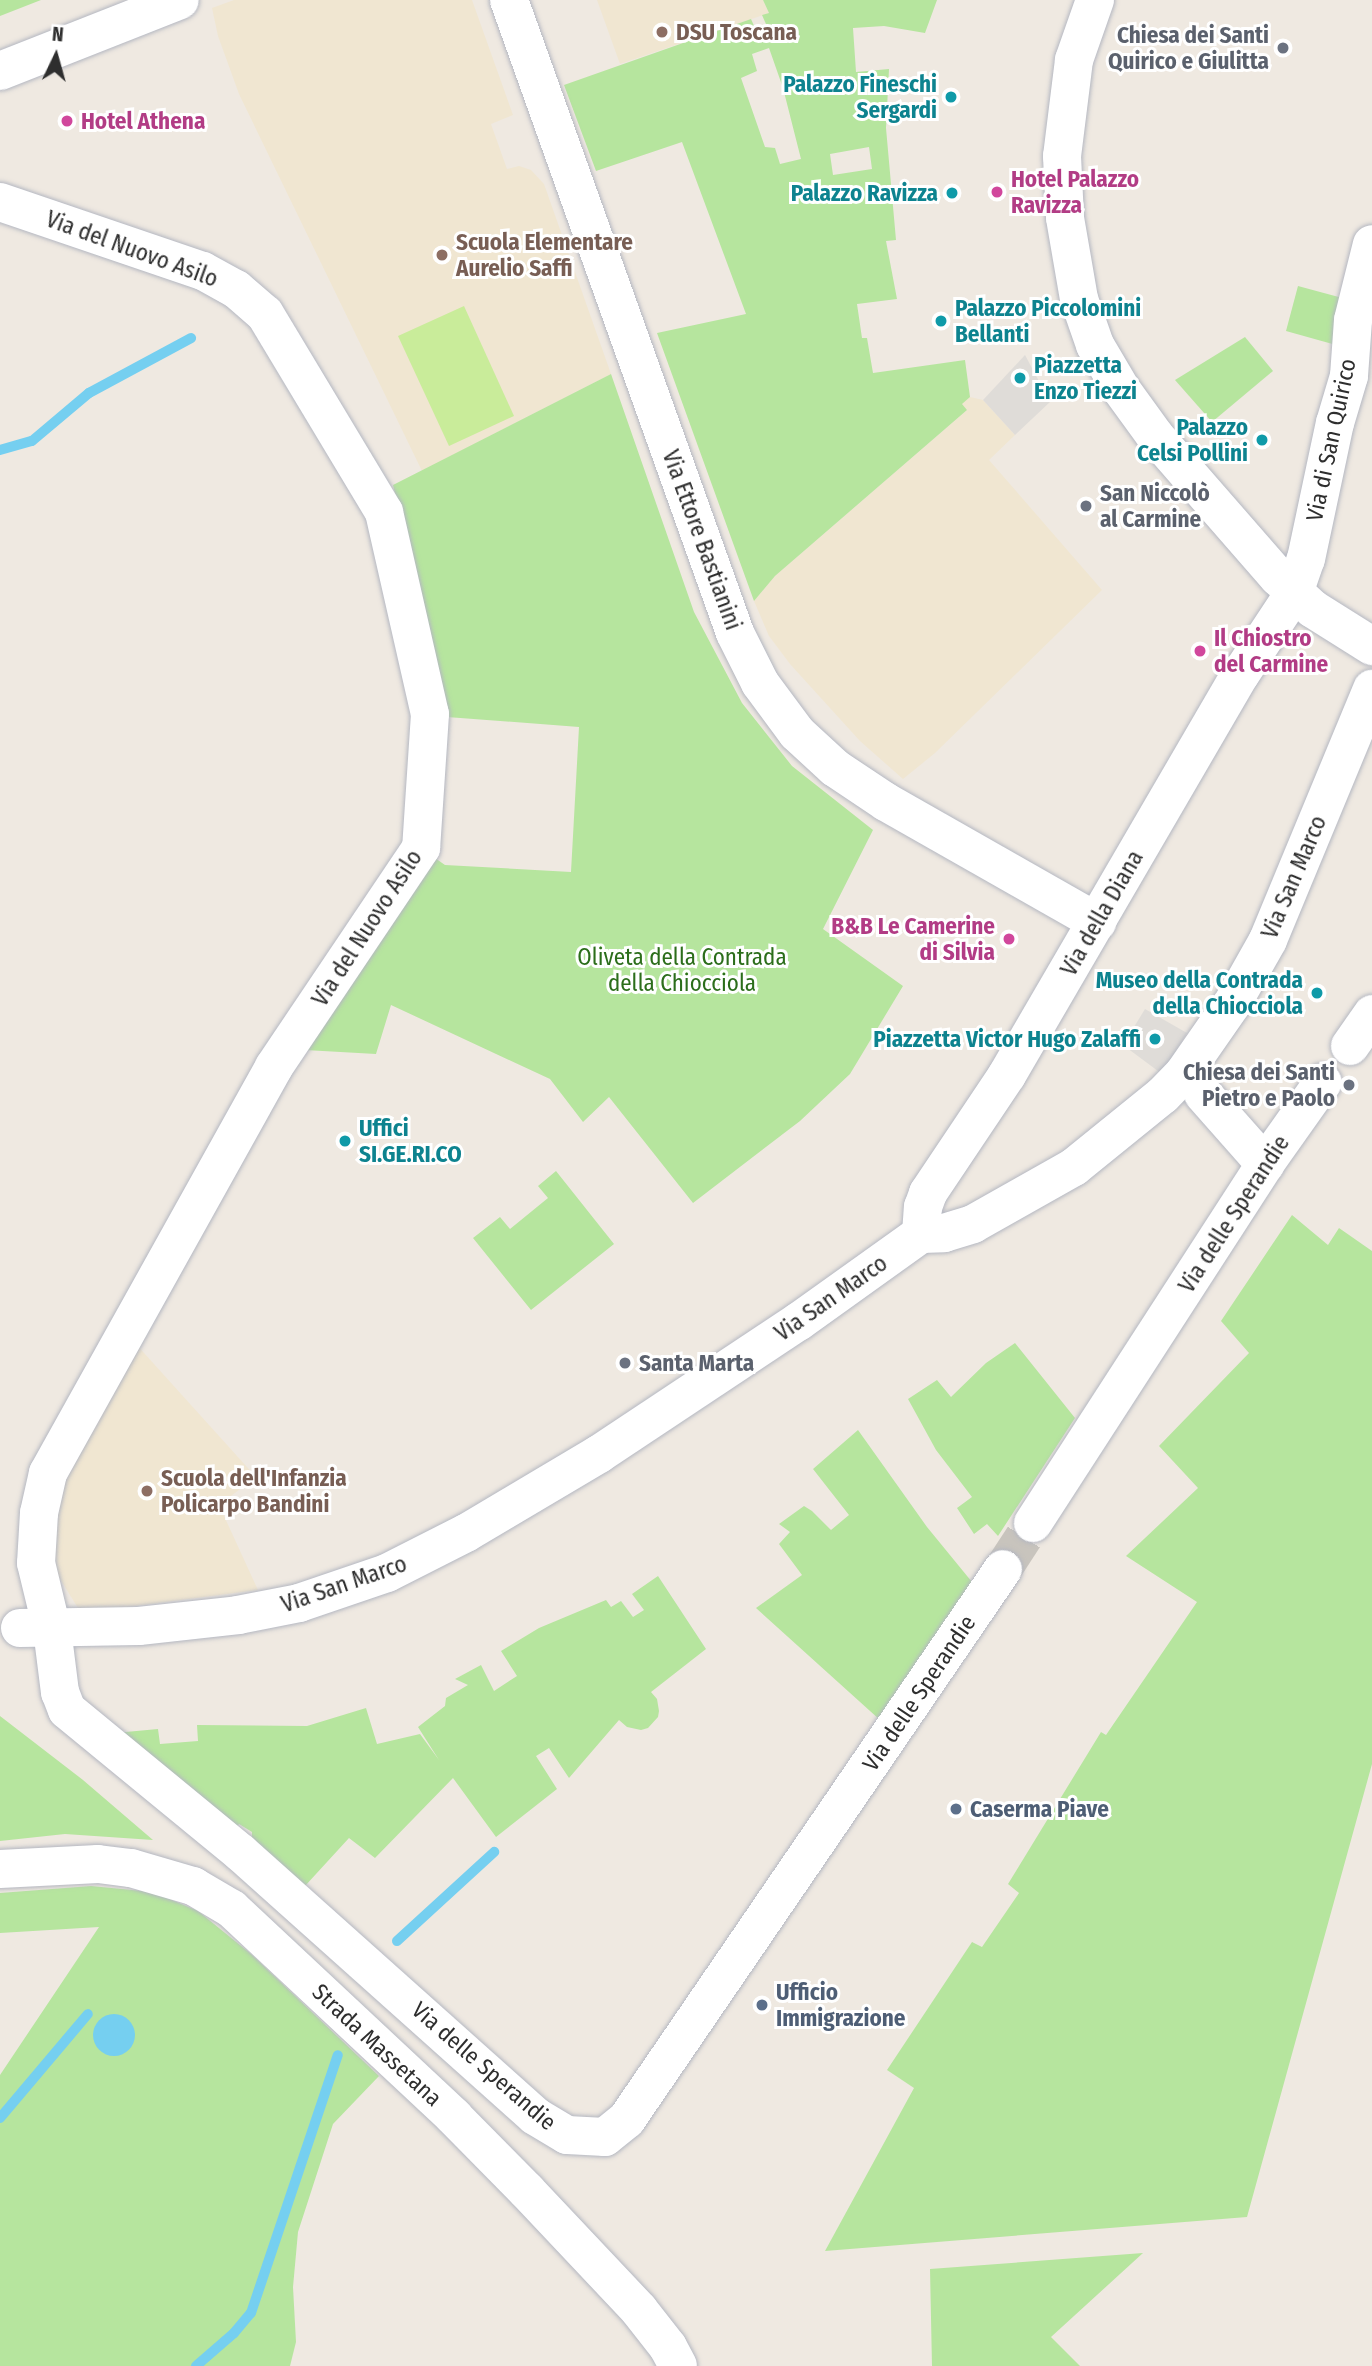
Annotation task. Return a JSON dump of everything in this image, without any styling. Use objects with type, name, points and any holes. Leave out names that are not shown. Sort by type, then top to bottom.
[{"type":"street","points":[[0,71],[180,0]]},
{"type":"street","name":"Via Ettore Bastianini","points":[[509,0],[727,611],[760,683],[783,717],[813,750],[850,779],[1097,922]]},
{"type":"street","points":[[1095,0],[1074,60],[1062,156],[1065,218],[1084,316],[1110,372],[1155,436],[1294,593],[1335,625],[1372,646]]},
{"type":"street","name":"Via del Nuovo Asilo","points":[[0,202],[202,271],[236,289],[265,314],[384,512],[430,715],[421,849],[274,1067],[162,1273],[52,1461],[42,1492],[36,1554],[38,1581],[20,1627]]},
{"type":"street","name":"Via di San Quirico","points":[[1294,593],[1306,559],[1335,424],[1361,377],[1353,320],[1372,244]]},
{"type":"street","name":"Via della Diana","points":[[921,1234],[923,1207],[928,1193],[1007,1075],[1240,675],[1294,593]]},
{"type":"street","name":"Via San Marco","points":[[20,1627],[139,1626],[238,1615],[299,1603],[387,1573],[466,1533],[599,1454],[798,1322],[921,1234],[944,1233],[973,1224],[1074,1167],[1140,1116],[1184,1073],[1232,1004],[1268,940],[1372,689]]},
{"type":"street","points":[[1350,1046],[1372,1014]]},
{"type":"street","name":"Via delle Sperandie","points":[[1033,1523],[1265,1164],[1323,1082]]},
{"type":"street","points":[[1203,1094],[1265,1164]]},
{"type":"street","name":"Via delle Sperandie","points":[[20,1627],[60,1692],[67,1710],[77,1722],[137,1765],[232,1845],[536,2116],[567,2135],[596,2138],[611,2135],[627,2119],[1003,1569]]},
{"type":"street","name":"Strada Massetana","points":[[0,1869],[81,1864],[131,1868],[186,1883],[232,1909],[434,2099],[526,2190],[645,2317],[668,2347],[678,2366]]},
{"type":"shaded area","name":"Scuola Elementare Aurelio Saffi","points":[[234,0],[472,0],[513,115],[491,124],[507,169],[519,166],[531,170],[544,184],[611,374],[422,471],[239,94],[218,36],[212,8]]},
{"type":"shaded area","name":"DSU Toscana","points":[[597,0],[763,0],[769,13],[620,64]]},
{"type":"shaded area","name":"Piazzetta Enzo Tiezzi","points":[[1025,355],[1050,402],[1015,435],[983,400]]},
{"type":"shaded area","points":[[970,397],[983,400],[1015,435],[989,460],[1102,590],[935,753],[903,779],[860,741],[790,664],[769,636],[754,601],[775,576],[967,410],[961,404]]},
{"type":"shaded area","name":"Piazzetta Victor Hugo Zalaffi","points":[[1145,1009],[1187,1033],[1162,1074],[1123,1045]]},
{"type":"shaded area","name":"Scuola dell'Infanzia Policarpo Bandini","points":[[135,1343],[256,1477],[219,1505],[258,1590],[81,1613],[49,1561],[59,1471]]},
{"type":"green space","points":[[0,0],[41,0],[0,16]]},
{"type":"green space","points":[[763,0],[937,0],[925,33],[884,26],[853,28],[856,72],[889,69],[886,128],[896,240],[886,241],[897,299],[857,304],[862,338],[867,338],[873,373],[965,360],[970,397],[962,404],[967,410],[775,576],[754,601],[657,333],[746,314],[682,142],[596,171],[564,85],[751,19],[758,35],[764,34],[769,31],[762,15],[769,13]],"holes":[[[769,48],[783,88],[801,159],[780,164],[775,148],[765,147],[741,78],[757,71],[752,54]],[[869,147],[872,169],[833,175],[830,154]]]},
{"type":"green space","points":[[1298,286],[1346,299],[1336,345],[1286,331]]},
{"type":"green space","points":[[464,306],[514,416],[449,446],[398,336]]},
{"type":"green space","points":[[1245,337],[1273,371],[1212,422],[1175,380]]},
{"type":"green space","name":"Oliveta della Contrada della Chiocciola","points":[[611,374],[694,612],[742,703],[792,766],[873,830],[823,929],[903,986],[850,1074],[800,1121],[693,1203],[609,1097],[583,1122],[550,1079],[391,1005],[376,1054],[305,1050],[432,856],[445,865],[571,872],[579,727],[447,717],[393,485]]},
{"type":"green space","points":[[556,1171],[614,1244],[531,1310],[473,1238],[500,1217],[510,1229],[548,1198],[538,1186]]},
{"type":"green space","points":[[1292,1215],[1328,1245],[1339,1228],[1372,1251],[1372,1764],[1247,2217],[825,2251],[914,2088],[887,2070],[972,1942],[982,1947],[1019,1893],[1008,1884],[1101,1732],[1106,1735],[1197,1602],[1126,1556],[1198,1488],[1159,1446],[1249,1353],[1221,1321]]},
{"type":"green space","points":[[1015,1343],[1075,1418],[998,1536],[987,1524],[974,1534],[957,1508],[972,1497],[936,1450],[908,1399],[937,1380],[951,1397],[986,1363]]},
{"type":"green space","points":[[858,1430],[927,1527],[972,1582],[880,1720],[756,1608],[802,1575],[779,1544],[790,1532],[779,1524],[804,1506],[831,1530],[849,1515],[813,1469]]},
{"type":"green space","points":[[658,1576],[706,1649],[651,1692],[657,1699],[659,1711],[658,1717],[648,1728],[641,1730],[627,1727],[619,1720],[569,1778],[549,1748],[536,1756],[557,1789],[496,1837],[453,1778],[375,1858],[349,1838],[305,1886],[252,1846],[252,1832],[239,1824],[233,1832],[115,1733],[158,1729],[160,1744],[198,1741],[197,1725],[307,1726],[366,1708],[377,1744],[420,1734],[439,1760],[418,1727],[445,1706],[446,1698],[468,1685],[455,1679],[481,1665],[494,1691],[517,1676],[501,1651],[539,1628],[606,1600],[611,1607],[621,1601],[633,1617],[644,1610],[632,1594]]},
{"type":"green space","points":[[0,1716],[83,1780],[153,1840],[65,1834],[0,1841]]},
{"type":"green space","points":[[91,1886],[153,1892],[198,1911],[251,1954],[379,2076],[333,2124],[298,2232],[293,2287],[296,2342],[290,2366],[0,2366],[0,2075],[99,1927],[0,1933],[0,1893]]},
{"type":"green space","points":[[1143,2253],[1051,2337],[1080,2366],[932,2366],[930,2269]]},
{"type":"water","points":[[114,2014],[129,2020],[135,2035],[129,2050],[114,2056],[99,2050],[93,2035],[99,2020]]},
{"type":"waterway","points":[[0,450],[32,441],[89,393],[191,338]]},
{"type":"waterway","points":[[397,1941],[494,1852]]},
{"type":"waterway","points":[[0,2118],[88,2014]]},
{"type":"waterway","points":[[196,2366],[234,2333],[251,2313],[338,2055]]},
{"type":"tunnel","points":[[1003,1569],[1033,1523]]},
{"type":"place","name":"DSU Toscana","points":[[662,32]]},
{"type":"place","name":"Chiesa dei Santi Quirico e Giulitta","points":[[1283,48]]},
{"type":"place","name":"Palazzo Fineschi Sergardi","points":[[951,97]]},
{"type":"place","name":"Hotel Athena","points":[[67,121]]},
{"type":"place","name":"Hotel Palazzo Ravizza","points":[[997,192]]},
{"type":"place","name":"Palazzo Ravizza","points":[[952,193]]},
{"type":"place","name":"Scuola Elementare Aurelio Saffi","points":[[442,255]]},
{"type":"place","name":"Palazzo Piccolomini Bellanti","points":[[941,321]]},
{"type":"place","name":"Piazzetta Enzo Tiezzi","points":[[1020,378]]},
{"type":"place","name":"Palazzo Celsi Pollini","points":[[1262,440]]},
{"type":"place","name":"San Niccolò al Carmine","points":[[1086,506]]},
{"type":"place","name":"Il Chiostro del Carmine","points":[[1200,651]]},
{"type":"place","name":"B&B Le Camerine di Silvia","points":[[1009,939]]},
{"type":"place","name":"Museo della Contrada della Chiocciola","points":[[1317,993]]},
{"type":"place","name":"Piazzetta Victor Hugo Zalaffi","points":[[1155,1039]]},
{"type":"place","name":"Chiesa dei Santi Pietro e Paolo","points":[[1349,1085]]},
{"type":"place","name":"Uffici SI.GE.RI.CO","points":[[345,1141]]},
{"type":"place","name":"Santa Marta","points":[[625,1363]]},
{"type":"place","name":"Scuola dell'Infanzia Policarpo Bandini","points":[[147,1491]]},
{"type":"place","name":"Caserma Piave","points":[[956,1809]]},
{"type":"place","name":"Ufficio Immigrazione","points":[[762,2005]]}]
